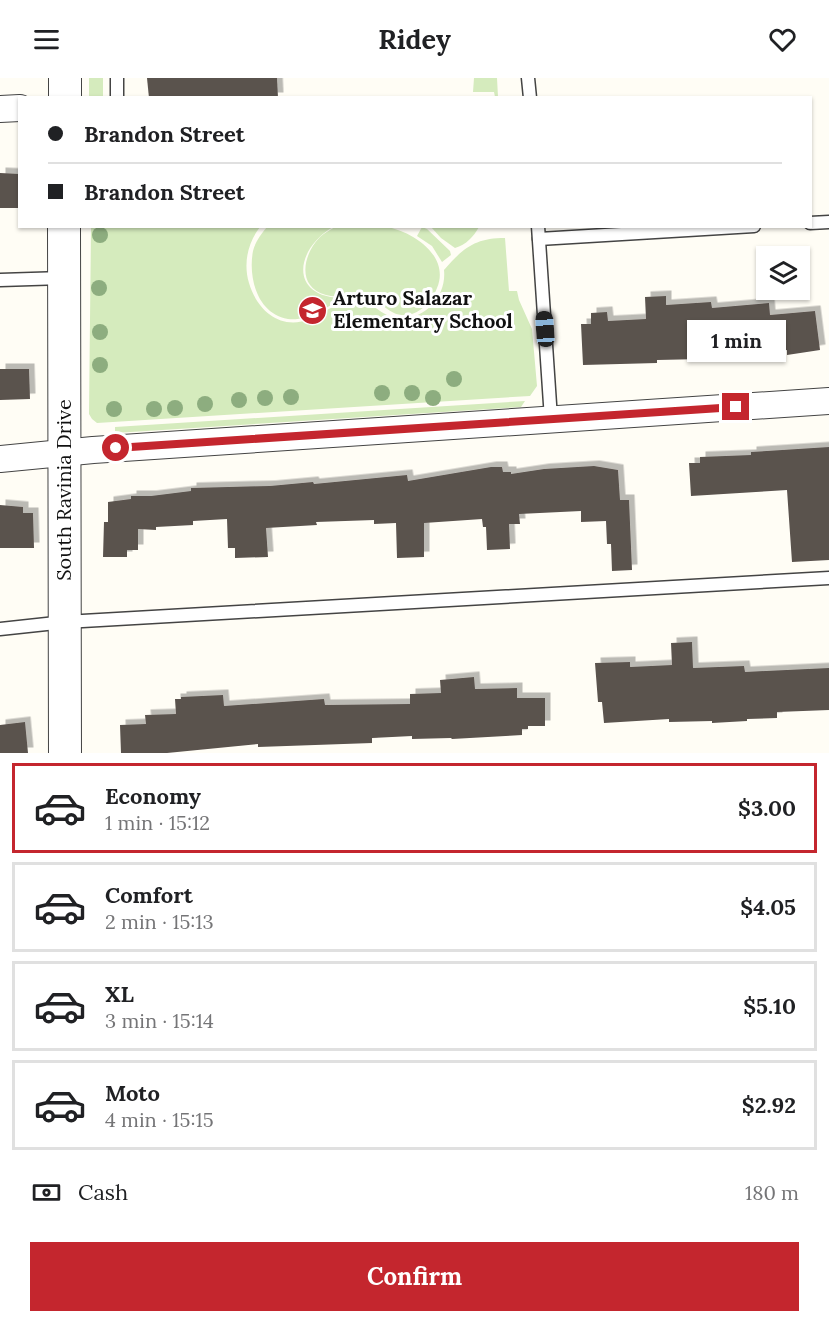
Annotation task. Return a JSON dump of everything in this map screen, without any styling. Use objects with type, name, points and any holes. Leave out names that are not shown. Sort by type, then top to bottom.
[{"type":"street","points":[[65,78],[65,96]]},
{"type":"street","points":[[0,109],[18,108]]},
{"type":"street","name":"South Ravinia Drive","points":[[64,228],[65,753]]},
{"type":"street","points":[[0,459],[63,452],[829,401]]},
{"type":"lane","points":[[117,78],[117,96]]},
{"type":"lane","points":[[528,78],[530,96]]},
{"type":"lane","points":[[812,223],[829,222]]},
{"type":"lane","points":[[551,419],[539,233],[693,228]]},
{"type":"lane","points":[[0,280],[63,278]]},
{"type":"lane","points":[[0,629],[65,622],[829,578]]},
{"type":"green space","points":[[89,78],[103,78],[103,96],[89,96]]},
{"type":"green space","points":[[474,78],[497,78],[498,96],[495,96],[494,92],[473,92]]},
{"type":"green space","name":"Arturo Salazar Elementary School","points":[[91,228],[259,228],[252,239],[248,253],[246,268],[249,283],[258,302],[271,316],[289,322],[310,319],[338,304],[356,300],[366,302],[393,317],[414,317],[423,313],[437,299],[444,280],[444,270],[457,256],[478,242],[505,238],[509,291],[517,291],[532,329],[537,386],[530,396],[97,423],[89,414]]},
{"type":"green space","points":[[266,228],[332,228],[311,248],[303,271],[306,282],[314,290],[326,296],[344,298],[317,313],[302,318],[288,319],[277,316],[262,302],[254,283],[252,261],[254,248]]},
{"type":"green space","points":[[333,228],[392,228],[404,232],[415,238],[433,255],[440,276],[437,288],[424,307],[405,315],[393,313],[367,296],[331,296],[316,291],[306,278],[305,269],[314,244]]},
{"type":"green space","points":[[421,228],[427,229],[450,251],[451,255],[442,262],[432,246],[417,236]]},
{"type":"green space","points":[[432,228],[478,228],[469,240],[455,248]]},
{"type":"green space","points":[[525,401],[521,407],[115,433],[115,427]]},
{"type":"building","points":[[147,78],[277,78],[278,96],[149,96]]},
{"type":"building","points":[[0,173],[18,174],[18,208],[0,208]]},
{"type":"building","points":[[666,296],[666,305],[711,302],[712,308],[769,303],[770,315],[815,311],[820,350],[787,355],[787,350],[749,358],[657,360],[657,363],[583,365],[581,324],[591,324],[591,313],[607,312],[608,321],[646,319],[645,297]]},
{"type":"building","points":[[0,369],[29,369],[30,399],[0,400]]},
{"type":"building","points":[[829,447],[829,560],[792,562],[787,490],[691,496],[689,463],[700,463],[700,457],[751,455],[751,452]]},
{"type":"building","points":[[594,466],[618,470],[620,500],[629,500],[632,570],[612,571],[611,544],[607,544],[606,521],[581,522],[581,511],[519,514],[520,524],[509,524],[510,549],[487,550],[486,527],[483,527],[482,519],[424,523],[424,557],[397,558],[396,523],[374,524],[374,520],[316,522],[317,525],[266,528],[268,557],[235,558],[235,548],[228,548],[227,519],[193,521],[193,525],[156,527],[156,530],[138,529],[138,550],[127,550],[127,557],[103,557],[104,522],[108,522],[108,502],[131,499],[131,496],[191,491],[191,488],[270,486],[313,482],[314,484],[407,475],[408,481],[491,467],[502,467],[503,472],[511,472],[511,474],[544,469]]},
{"type":"building","points":[[0,505],[23,507],[23,513],[33,513],[34,548],[0,548]]},
{"type":"building","points":[[692,642],[693,668],[744,666],[745,672],[829,668],[829,710],[777,712],[777,718],[747,719],[747,721],[669,722],[669,719],[604,723],[602,702],[598,702],[595,663],[630,662],[630,667],[672,665],[671,643]]},
{"type":"building","points":[[474,677],[475,689],[517,688],[517,698],[545,698],[545,726],[528,726],[528,729],[522,729],[522,735],[452,739],[412,739],[412,736],[372,738],[372,743],[258,747],[258,744],[167,753],[121,753],[120,725],[146,724],[145,715],[176,714],[175,699],[181,699],[181,697],[223,695],[224,706],[324,699],[325,705],[410,704],[410,694],[441,693],[440,680]]},
{"type":"building","points":[[25,722],[28,753],[0,753],[0,725]]},
{"type":"place","name":"Arturo Salazar Elementary School","points":[[312,310]]},
{"type":"route","points":[[116,448],[736,407]]}]
